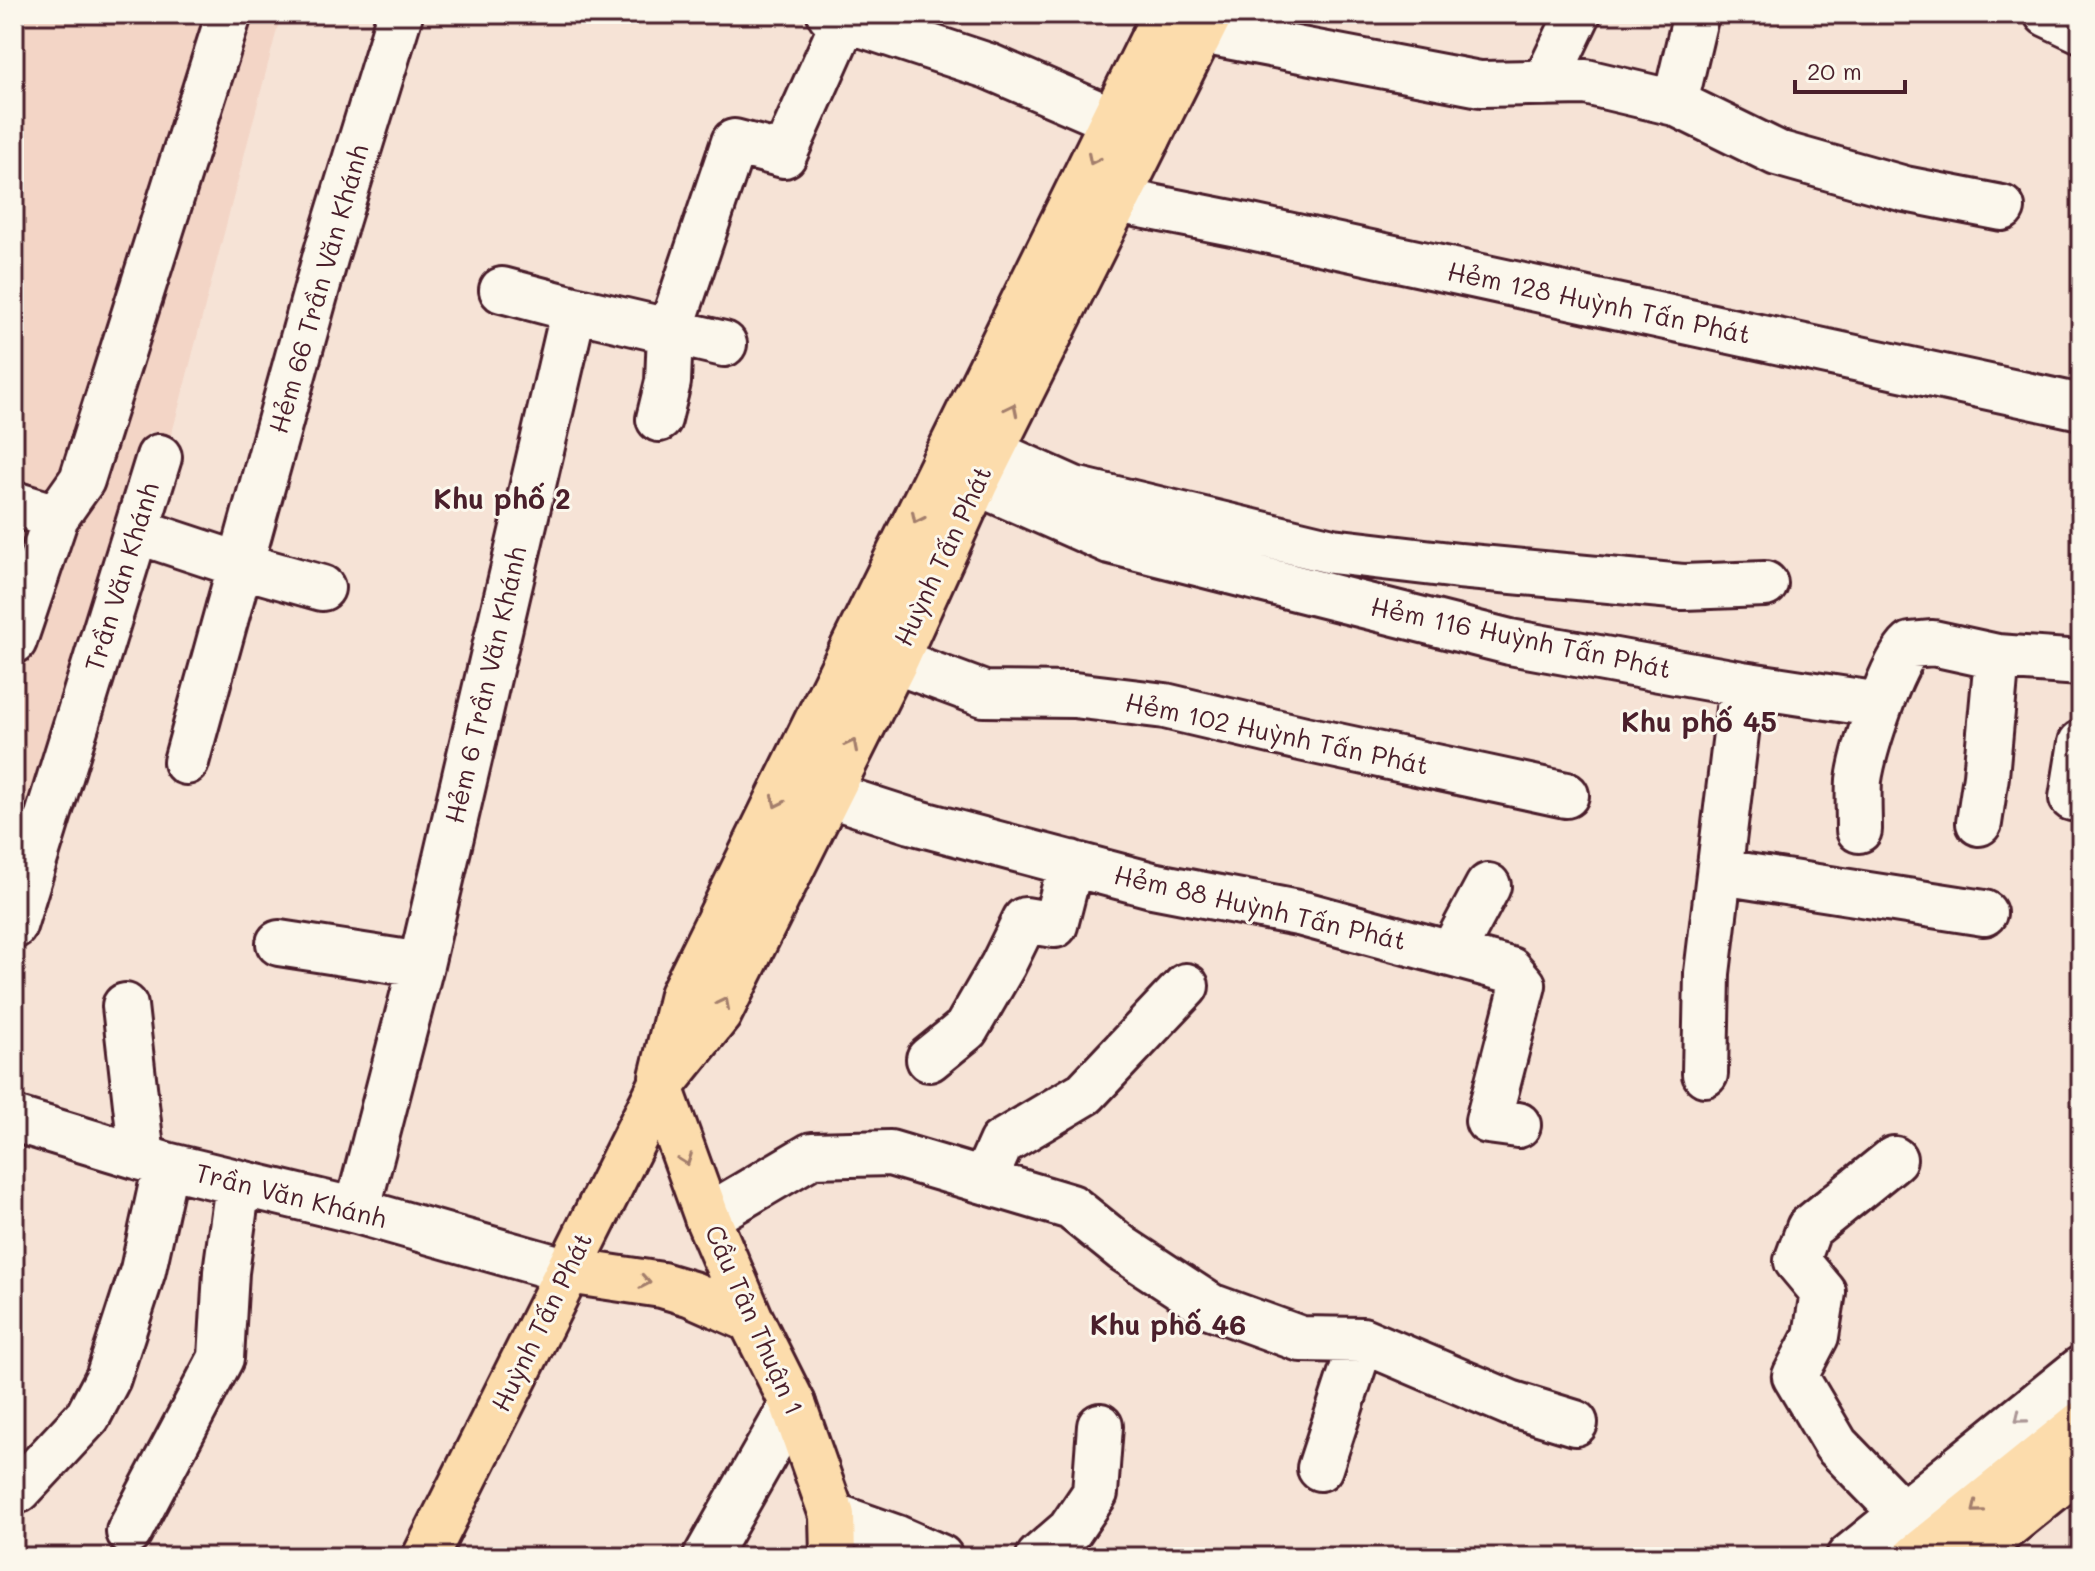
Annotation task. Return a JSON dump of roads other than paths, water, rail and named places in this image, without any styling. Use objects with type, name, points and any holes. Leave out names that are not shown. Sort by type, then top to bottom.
[{"type":"main road","name":"Huỳnh Tấn Phát","points":[[660,1087],[682,995],[968,456],[1152,85],[1192,20]]},
{"type":"main road","name":"Huỳnh Tấn Phát","points":[[425,1557],[660,1087],[719,1014],[895,661],[968,456],[1116,200],[1130,129]]},
{"type":"main road","name":"Cầu Tân Thuận 1","points":[[660,1087],[707,1217],[751,1320],[793,1404],[833,1536]]},
{"type":"main road","points":[[568,1271],[662,1285],[692,1294],[751,1320]]},
{"type":"main road","points":[[1916,1557],[2081,1424]]},
{"type":"main road","points":[[1969,1557],[2081,1466]]},
{"type":"street","points":[[14,641],[56,517],[82,480],[229,14]]},
{"type":"street","name":"Hẻm 66 Trần Văn Khánh","points":[[186,762],[326,255],[400,14]]},
{"type":"street","points":[[1545,83],[1578,14]]},
{"type":"street","points":[[1675,103],[1696,14]]},
{"type":"street","points":[[2047,14],[2081,30]]},
{"type":"street","points":[[659,419],[668,382],[670,332],[734,142],[784,155],[841,15],[988,66],[1130,129]]},
{"type":"street","points":[[1192,20],[1480,84],[1586,82],[1675,103],[1777,153],[1905,189],[2002,208]]},
{"type":"street","name":"Hẻm 128 Huỳnh Tấn Phát","points":[[1116,200],[2081,407]]},
{"type":"street","points":[[502,290],[724,344]]},
{"type":"street","name":"Hẻm 6 Trần Văn Khánh","points":[[357,1211],[421,965],[574,309]]},
{"type":"street","points":[[968,456],[1074,489],[1332,551],[1473,568],[1683,587],[1765,584]]},
{"type":"street","name":"Hẻm 116 Huỳnh Tấn Phát","points":[[968,456],[1110,541],[1510,642],[1742,684],[1880,705]]},
{"type":"street","name":"Trần Văn Khánh","points":[[14,926],[159,457]]},
{"type":"street","points":[[14,504],[56,517]]},
{"type":"street","points":[[137,531],[322,588]]},
{"type":"street","points":[[1859,830],[1859,778],[1880,705],[1898,660],[1911,645],[1933,643],[1997,657],[2081,663]]},
{"type":"street","points":[[1979,823],[1997,657]]},
{"type":"street","name":"Hẻm 102 Huỳnh Tấn Phát","points":[[895,661],[984,694],[1074,695],[1165,706],[1566,795]]},
{"type":"street","points":[[1705,1074],[1707,973],[1742,684]]},
{"type":"street","points":[[2072,798],[2081,743]]},
{"type":"street","name":"Hẻm 88 Huỳnh Tấn Phát","points":[[827,794],[911,821],[1152,885],[1303,914],[1510,970],[1523,985],[1488,1121],[1518,1125]]},
{"type":"street","points":[[929,1059],[966,1029],[1025,920],[1055,925],[1071,863]]},
{"type":"street","points":[[1721,872],[1984,913]]},
{"type":"street","points":[[1452,953],[1488,886]]},
{"type":"street","points":[[279,943],[421,965]]},
{"type":"street","points":[[984,1181],[1001,1143],[1085,1093],[1186,986]]},
{"type":"street","points":[[19,1490],[88,1416],[108,1378],[143,1270],[154,1162],[125,1006]]},
{"type":"street","name":"Trần Văn Khánh","points":[[14,1119],[154,1162],[357,1211],[568,1271]]},
{"type":"street","points":[[707,1217],[812,1155],[890,1153],[1071,1207],[1123,1249],[1210,1306],[1301,1339],[1362,1340],[1510,1403],[1575,1423]]},
{"type":"street","points":[[1894,1159],[1809,1228],[1797,1261],[1823,1292],[1816,1336],[1795,1376],[1836,1445],[1903,1514]]},
{"type":"street","points":[[129,1532],[221,1358],[226,1272],[238,1184]]},
{"type":"street","points":[[1320,1468],[1362,1340]]},
{"type":"street","points":[[1849,1557],[2081,1369]]},
{"type":"street","points":[[706,1557],[793,1404]]},
{"type":"street","points":[[1039,1557],[1070,1530],[1095,1493],[1100,1426]]},
{"type":"street","points":[[833,1536],[940,1557]]},
{"type":"district","name":"Khu phố 2","points":[[502,499]]},
{"type":"district","name":"Khu phố 45","points":[[1699,722]]},
{"type":"district","name":"Khu phố 46","points":[[1168,1325]]}]
